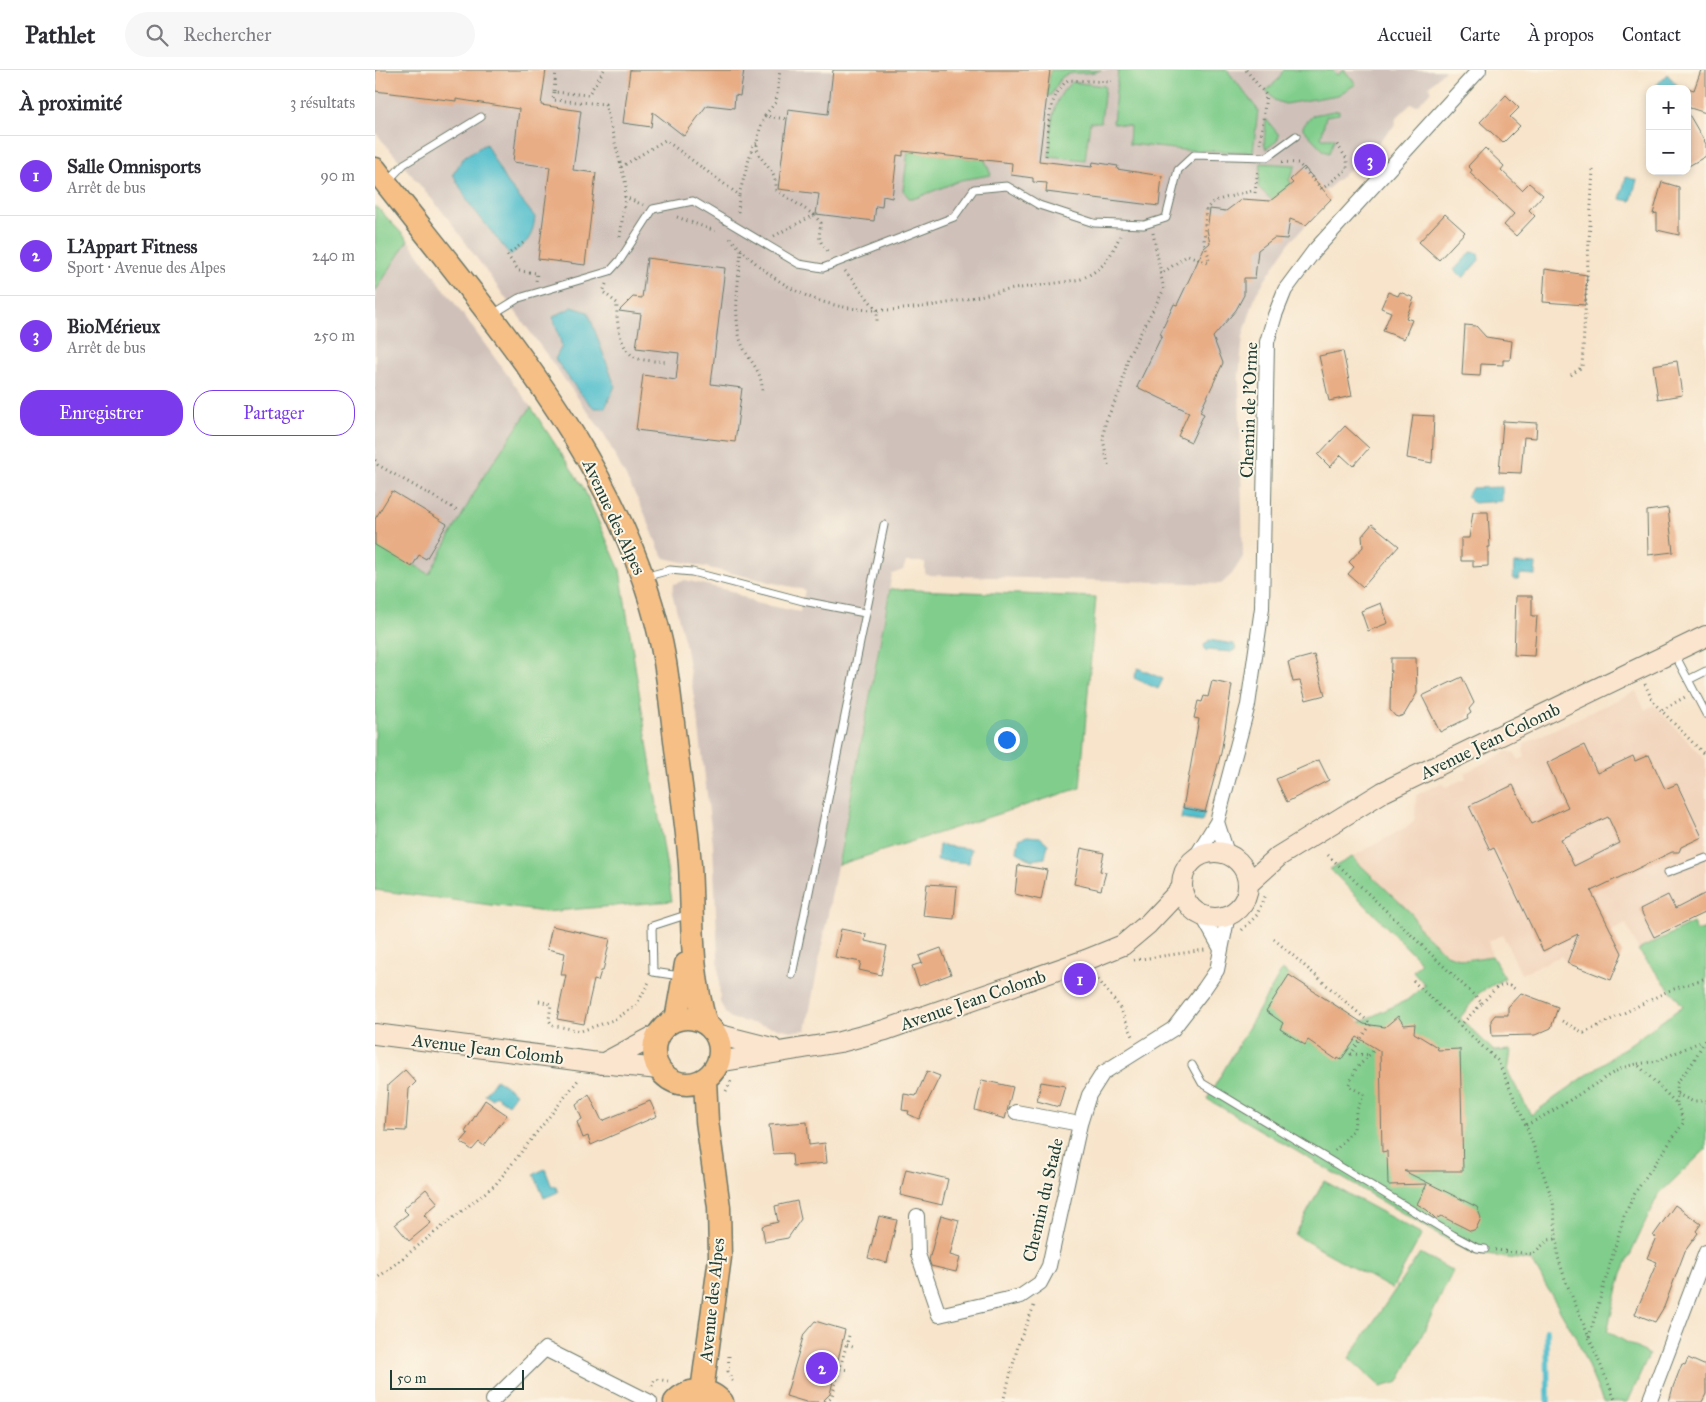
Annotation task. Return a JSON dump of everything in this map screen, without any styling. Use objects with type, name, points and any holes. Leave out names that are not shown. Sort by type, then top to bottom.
[{"type":"main road","name":"Avenue des Alpes","points":[[380,176],[489,317],[566,421],[619,521],[643,577],[664,661],[689,854],[698,998],[711,1029]]},
{"type":"main road","name":"Avenue des Alpes","points":[[668,1026],[684,976],[692,921]]},
{"type":"main road","points":[[687,1018],[697,1019],[711,1029],[719,1043],[703,1075],[675,1082],[659,1069],[654,1051],[668,1026],[687,1018]]},
{"type":"main road","name":"Avenue des Alpes","points":[[702,1391],[720,1257],[719,1207],[707,1121],[703,1075]]},
{"type":"main road","points":[[675,1402],[687,1393],[702,1391],[713,1394],[722,1402]]},
{"type":"street","name":"Chemin de l'Orme","points":[[1195,858],[1217,822],[1248,705],[1262,608],[1267,342],[1275,315],[1285,290],[1314,251],[1479,70]]},
{"type":"street","name":"Avenue Jean Colomb","points":[[1257,888],[1279,856],[1383,792],[1706,636]]},
{"type":"street","points":[[1197,912],[1220,918],[1228,915],[1257,888],[1242,865],[1231,855],[1217,822]]},
{"type":"street","points":[[1221,949],[1197,912],[1184,896],[1182,888],[1183,876],[1187,866],[1195,858],[1216,851],[1231,855]]},
{"type":"street","name":"Avenue Jean Colomb","points":[[1231,855],[1279,856]]},
{"type":"street","name":"Avenue Jean Colomb","points":[[703,1075],[787,1050],[840,1042],[885,1030],[1087,960],[1123,945],[1148,924],[1182,888]]},
{"type":"street","name":"Avenue Jean Colomb","points":[[1148,924],[1197,912]]},
{"type":"street","name":"Chemin du Stade","points":[[917,1216],[918,1254],[939,1315],[1021,1296],[1040,1283],[1049,1266],[1080,1124],[1089,1095],[1103,1073],[1173,1029],[1217,970],[1228,915]]},
{"type":"street","points":[[597,1063],[668,1026]]},
{"type":"street","name":"Avenue Jean Colomb","points":[[711,1029],[787,1050]]},
{"type":"street","name":"Avenue Jean Colomb","points":[[375,1034],[597,1063],[659,1069]]},
{"type":"street","name":"Chemin du Stade","points":[[1016,1112],[1080,1124]]},
{"type":"street","points":[[1649,1402],[1706,1252]]},
{"type":"street","points":[[493,1400],[545,1349],[650,1402]]},
{"type":"lane","points":[[380,176],[404,164],[481,116]]},
{"type":"lane","points":[[489,317],[519,298],[611,269],[620,260],[653,209],[693,201],[799,264],[823,268],[954,217],[974,189],[1007,186],[1039,205],[1094,223],[1144,225],[1166,218],[1178,170],[1194,155],[1267,157],[1296,136]]},
{"type":"lane","points":[[792,975],[883,525]]},
{"type":"lane","points":[[643,577],[670,570],[692,572],[803,601],[865,613]]},
{"type":"lane","points":[[1674,653],[1706,714]]},
{"type":"lane","points":[[1688,680],[1706,671]]},
{"type":"lane","points":[[1667,873],[1706,858]]},
{"type":"lane","points":[[684,976],[653,972],[652,926],[692,921]]},
{"type":"lane","points":[[1192,1065],[1202,1083],[1453,1235],[1477,1248],[1485,1249]]},
{"type":"path","points":[[556,70],[553,100],[605,104],[626,185],[618,251],[603,292],[617,302],[617,323],[622,340],[633,356],[639,359],[667,362]]},
{"type":"path","points":[[554,92],[588,95],[604,70]]},
{"type":"path","points":[[763,242],[814,216],[776,190],[776,179],[757,149],[765,116],[776,102],[780,70]]},
{"type":"path","points":[[1247,70],[1266,95],[1266,99]]},
{"type":"path","points":[[1046,156],[1052,101],[1059,88],[1068,80],[1112,82]]},
{"type":"path","points":[[765,116],[787,119]]},
{"type":"path","points":[[621,167],[665,140],[739,195]]},
{"type":"path","points":[[758,142],[753,145],[739,195],[738,218],[728,236],[741,250],[778,281],[809,298],[830,305],[861,310],[908,309],[1081,279],[1099,270],[1111,256],[1125,224]]},
{"type":"path","points":[[1276,162],[1298,162],[1322,189],[1347,168],[1347,159],[1337,143]]},
{"type":"path","points":[[1571,376],[1582,367],[1593,168]]},
{"type":"path","points":[[1160,271],[1161,274],[1188,255],[1208,263],[1209,257],[1204,243],[1206,209],[1214,200],[1255,190]]},
{"type":"path","points":[[625,197],[720,233]]},
{"type":"path","points":[[1107,466],[1103,439],[1105,423],[1121,389],[1128,357],[1164,288],[1152,222]]},
{"type":"path","points":[[741,250],[737,322],[741,341],[763,378],[762,392]]},
{"type":"path","points":[[375,460],[378,466],[457,510]]},
{"type":"path","points":[[1638,670],[1653,702],[1706,756]]},
{"type":"path","points":[[1328,855],[1482,1003]]},
{"type":"path","points":[[1239,933],[1257,915],[1257,888]]},
{"type":"path","points":[[1274,939],[1371,1024],[1351,1054],[1370,1055]]},
{"type":"path","points":[[1087,960],[1091,971],[1119,1006],[1139,1050]]},
{"type":"path","points":[[539,1001],[551,1004],[549,1020],[552,1025],[581,1031],[613,1020],[636,1006],[646,991],[653,972]]},
{"type":"path","points":[[1562,1021],[1584,1032],[1668,991],[1706,978]]},
{"type":"path","points":[[1413,981],[1498,1061],[1526,1126],[1553,1201],[1558,1257],[1565,1282],[1616,1402]]},
{"type":"path","points":[[1461,1026],[1497,987],[1508,984],[1515,989]]},
{"type":"path","points":[[1526,1126],[1543,1118],[1616,1071],[1637,1064],[1657,1061],[1705,1039]]},
{"type":"path","points":[[1589,1338],[1624,1216],[1636,1191],[1684,1122],[1677,1104],[1676,1084],[1693,1062],[1705,1039]]},
{"type":"path","points":[[1327,1158],[1354,1128],[1356,1112],[1364,1094],[1350,1085],[1356,1069],[1374,1050]]},
{"type":"path","points":[[375,1280],[496,1184],[597,1063]]},
{"type":"path","points":[[1637,1064],[1677,1104]]},
{"type":"path","points":[[1677,1094],[1693,1101],[1706,1101]]},
{"type":"path","points":[[1485,1249],[1533,1254],[1547,1240],[1556,1239]]},
{"type":"path","points":[[1003,1402],[1019,1342],[1034,1308],[1040,1283]]},
{"type":"path","points":[[826,1402],[832,1396],[850,1332]]},
{"type":"path","points":[[847,1345],[856,1348]]},
{"type":"path","points":[[840,1369],[850,1370]]},
{"type":"shaded area","points":[[375,70],[1445,70],[1429,86],[1431,91],[1417,105],[1411,104],[1396,118],[1395,125],[1366,155],[1325,191],[1331,199],[1289,243],[1256,294],[1243,336],[1239,376],[1243,557],[1232,574],[1221,584],[929,575],[925,573],[925,562],[906,562],[903,570],[892,574],[806,1030],[792,1031],[732,1019],[725,1013],[720,1002],[713,845],[699,728],[685,643],[672,593],[674,584],[685,580],[731,591],[755,603],[800,612],[805,590],[665,558],[604,434],[447,217],[375,132]]},
{"type":"shaded area","points":[[408,240],[531,407],[485,474],[429,574],[375,541],[375,292]]},
{"type":"shaded area","points":[[1636,691],[1645,710],[1654,705],[1706,761],[1706,912],[1654,937],[1656,941],[1638,949],[1626,924],[1611,931],[1622,953],[1611,980],[1567,963],[1561,956],[1521,974],[1503,935],[1488,941],[1492,956],[1465,960],[1446,954],[1421,930],[1411,913],[1352,857],[1410,825],[1415,819],[1416,795],[1441,783],[1446,787],[1466,778],[1464,773],[1508,751],[1515,754],[1519,760],[1525,757],[1523,751],[1525,743]]},
{"type":"green space","points":[[1050,70],[1101,70],[1091,73],[1066,75],[1062,77],[1051,95],[1047,96]]},
{"type":"green space","points":[[1118,70],[1227,70],[1258,110],[1253,152],[1183,150],[1129,144],[1130,126],[1113,123]]},
{"type":"green space","points":[[1283,70],[1332,70],[1337,75],[1344,70],[1356,84],[1338,95],[1285,104],[1274,100],[1266,90],[1279,79]]},
{"type":"green space","points":[[1072,82],[1105,86],[1101,122],[1090,122],[1085,160],[1049,156],[1055,107],[1059,98]]},
{"type":"green space","points":[[1339,110],[1339,114],[1326,116],[1321,138],[1335,138],[1329,153],[1324,151],[1303,129],[1303,126],[1313,115]]},
{"type":"green space","points":[[1266,119],[1279,135],[1277,141],[1266,149],[1264,143]]},
{"type":"green space","points":[[908,151],[985,160],[991,175],[961,180],[916,198],[909,198],[903,190]]},
{"type":"green space","points":[[1261,163],[1296,165],[1289,180],[1292,184],[1272,200],[1258,187]]},
{"type":"green space","points":[[375,205],[408,240],[375,292]]},
{"type":"green space","points":[[531,407],[583,487],[620,570],[672,901],[545,912],[375,890],[375,541],[429,574],[485,474]]},
{"type":"green space","points":[[890,589],[1096,597],[1080,788],[838,865]]},
{"type":"green space","points":[[1352,857],[1411,913],[1421,931],[1446,954],[1465,960],[1492,956],[1505,978],[1479,993],[1460,1018],[1494,1051],[1511,1050],[1508,1072],[1531,1115],[1683,1006],[1638,950],[1693,923],[1697,931],[1706,928],[1706,1149],[1658,1195],[1622,1273],[1607,1331],[1649,1355],[1628,1402],[1603,1402],[1577,1340],[1532,1261],[1471,1253],[1207,1099],[1282,970],[1360,1022],[1407,1000],[1425,985],[1413,971],[1421,962],[1330,869]]},
{"type":"green space","points":[[1324,1181],[1422,1234],[1392,1289],[1295,1235]]},
{"type":"green space","points":[[1420,1253],[1453,1271],[1399,1382],[1381,1387],[1349,1358]]},
{"type":"water","points":[[1667,74],[1677,85],[1657,85]]},
{"type":"water","points":[[486,144],[505,180],[535,217],[531,235],[521,247],[510,255],[468,202],[453,174],[465,156]]},
{"type":"water","points":[[1626,177],[1637,180],[1631,201],[1620,199]]},
{"type":"water","points":[[1471,252],[1478,253],[1479,260],[1463,278],[1454,270]]},
{"type":"water","points":[[572,307],[588,312],[615,386],[605,408],[594,408],[579,392],[555,359],[562,346],[553,317]]},
{"type":"water","points":[[1502,487],[1502,501],[1473,503],[1467,497],[1472,488]]},
{"type":"water","points":[[1514,563],[1536,564],[1535,575],[1521,574],[1518,579],[1513,579]]},
{"type":"water","points":[[1209,640],[1234,644],[1236,649],[1231,652],[1205,650],[1204,645]]},
{"type":"water","points":[[1138,668],[1163,679],[1158,689],[1134,678]]},
{"type":"water","points":[[1183,808],[1205,812],[1202,822],[1181,819]]},
{"type":"water","points":[[1027,836],[1040,837],[1048,844],[1045,858],[1031,860],[1017,852],[1019,839]]},
{"type":"water","points":[[939,845],[971,849],[969,863],[937,860]]},
{"type":"water","points":[[496,1079],[516,1093],[508,1104],[495,1095],[492,1099],[485,1095]]},
{"type":"water","points":[[545,1169],[552,1187],[555,1185],[558,1192],[544,1198],[534,1174]]},
{"type":"building","points":[[375,70],[546,70],[541,105],[581,111],[573,170],[596,173],[585,265],[538,259],[550,167],[513,162],[519,109],[456,99],[456,101],[375,91]]},
{"type":"building","points":[[630,70],[744,70],[740,96],[735,95],[734,108],[707,105],[684,136],[653,112],[651,127],[623,123]]},
{"type":"building","points":[[833,70],[1050,70],[1039,161],[1092,167],[1093,162],[1118,166],[1117,169],[1162,176],[1159,206],[1046,192],[1047,183],[1033,182],[1033,178],[1011,175],[1012,163],[903,151],[903,156],[897,155],[892,198],[883,196],[882,207],[876,206],[874,221],[816,214],[819,194],[778,189],[788,109],[828,114]]},
{"type":"building","points":[[1701,70],[1706,70],[1706,113],[1691,108],[1691,89],[1694,90]]},
{"type":"building","points":[[1506,95],[1519,108],[1510,117],[1520,126],[1503,143],[1480,122]]},
{"type":"building","points":[[1691,118],[1706,144],[1706,156],[1691,165]]},
{"type":"building","points":[[1485,148],[1504,166],[1501,170],[1522,190],[1529,183],[1543,195],[1529,210],[1535,216],[1516,236],[1504,225],[1514,214],[1470,173],[1472,170],[1468,166]]},
{"type":"building","points":[[1304,167],[1331,199],[1306,225],[1290,219],[1287,239],[1274,238],[1258,250],[1255,278],[1244,278],[1244,295],[1236,310],[1213,337],[1223,363],[1200,412],[1204,414],[1191,442],[1178,436],[1189,412],[1137,387],[1162,335],[1160,334],[1174,304],[1177,305],[1204,248],[1210,243],[1207,230],[1210,209],[1226,211],[1242,199],[1270,201],[1293,183],[1290,180]]},
{"type":"building","points":[[1662,182],[1679,187],[1679,235],[1657,230],[1657,213],[1653,214]]},
{"type":"building","points":[[1445,214],[1465,232],[1439,260],[1419,242]]},
{"type":"building","points":[[647,258],[725,268],[711,384],[742,388],[735,442],[636,430],[643,375],[676,380],[679,353],[636,348],[641,314],[619,311],[633,297],[642,298]]},
{"type":"building","points":[[1545,269],[1587,275],[1585,305],[1543,302]]},
{"type":"building","points":[[1388,292],[1398,296],[1400,292],[1414,298],[1406,318],[1412,320],[1404,339],[1383,331],[1391,312],[1381,308]]},
{"type":"building","points":[[1465,325],[1476,326],[1486,337],[1512,341],[1510,360],[1503,360],[1503,365],[1481,364],[1480,376],[1462,375]]},
{"type":"building","points":[[1343,351],[1352,396],[1329,401],[1319,356]]},
{"type":"building","points":[[1677,361],[1682,395],[1658,399],[1653,365]]},
{"type":"building","points":[[1413,415],[1434,416],[1432,463],[1407,458]]},
{"type":"building","points":[[1503,421],[1537,423],[1536,438],[1524,437],[1521,473],[1499,472]]},
{"type":"building","points":[[1345,426],[1369,448],[1353,466],[1341,455],[1330,467],[1318,455]]},
{"type":"building","points":[[392,491],[447,524],[426,559],[419,555],[412,567],[375,545],[375,519]]},
{"type":"building","points":[[1668,508],[1673,552],[1648,555],[1647,511]]},
{"type":"building","points":[[1473,512],[1488,512],[1490,547],[1488,547],[1488,566],[1473,567],[1473,561],[1461,561],[1461,538],[1469,538]]},
{"type":"building","points":[[1372,524],[1399,546],[1363,587],[1348,574],[1354,567],[1349,562],[1363,547],[1362,536]]},
{"type":"building","points":[[1516,596],[1532,596],[1532,616],[1537,616],[1534,656],[1514,655]]},
{"type":"building","points":[[1381,603],[1388,623],[1368,631],[1361,611]]},
{"type":"building","points":[[1314,655],[1325,695],[1306,700],[1300,681],[1293,682],[1288,662]]},
{"type":"building","points":[[1391,658],[1416,658],[1417,693],[1404,715],[1398,717],[1390,710]]},
{"type":"building","points":[[1462,677],[1474,703],[1469,709],[1471,713],[1467,716],[1468,718],[1440,732],[1422,696]]},
{"type":"building","points":[[1212,681],[1232,685],[1221,753],[1205,812],[1183,808],[1199,719],[1194,718],[1198,701],[1202,702],[1204,696],[1208,697]]},
{"type":"building","points":[[1584,745],[1597,773],[1633,756],[1635,761],[1649,755],[1665,789],[1677,784],[1702,837],[1681,847],[1679,852],[1672,852],[1591,891],[1622,953],[1611,980],[1567,963],[1578,934],[1543,951],[1494,848],[1490,850],[1469,806],[1513,785],[1532,824],[1568,807],[1547,763]],"holes":[[[1608,817],[1620,843],[1574,866],[1561,839]]]},
{"type":"building","points":[[1319,760],[1329,780],[1287,802],[1276,779]]},
{"type":"building","points":[[1081,848],[1104,853],[1100,871],[1106,872],[1101,890],[1074,884]]},
{"type":"building","points":[[1018,865],[1047,870],[1041,900],[1015,894]]},
{"type":"building","points":[[927,884],[957,886],[954,919],[923,916]]},
{"type":"building","points":[[1706,893],[1706,912],[1654,937],[1640,909],[1668,895],[1675,909]]},
{"type":"building","points":[[552,926],[610,939],[603,971],[601,971],[598,981],[594,980],[584,1024],[557,1019],[566,975],[561,975],[565,953],[547,949]]},
{"type":"building","points":[[841,929],[866,934],[865,941],[887,946],[881,975],[859,970],[861,962],[835,957]]},
{"type":"building","points":[[941,948],[951,974],[919,986],[912,966],[922,963],[919,956]]},
{"type":"building","points":[[1289,975],[1364,1024],[1385,1027],[1398,1016],[1404,1025],[1415,1024],[1414,1033],[1437,1047],[1438,1050],[1460,1049],[1463,1171],[1404,1171],[1477,1207],[1481,1218],[1476,1229],[1471,1231],[1441,1216],[1436,1219],[1417,1204],[1427,1184],[1388,1185],[1387,1151],[1382,1152],[1380,1051],[1357,1037],[1341,1060],[1338,1058],[1337,1060],[1308,1040],[1305,1045],[1280,1029],[1283,1023],[1266,1011]]},
{"type":"building","points":[[1521,993],[1558,1007],[1551,1028],[1535,1035],[1492,1036],[1491,1020],[1495,1015],[1508,1015],[1508,1007]]},
{"type":"building","points":[[405,1070],[416,1082],[409,1089],[406,1131],[385,1130],[388,1085]]},
{"type":"building","points":[[927,1071],[940,1076],[919,1119],[908,1114],[909,1111],[902,1110],[904,1094],[916,1096]]},
{"type":"building","points":[[982,1080],[1013,1087],[1005,1119],[975,1110]]},
{"type":"building","points":[[1041,1082],[1065,1086],[1059,1107],[1037,1101]]},
{"type":"building","points":[[589,1094],[602,1121],[650,1101],[657,1116],[591,1145],[588,1136],[583,1138],[577,1122],[582,1119],[576,1105]]},
{"type":"building","points":[[485,1100],[507,1115],[484,1146],[479,1142],[472,1150],[461,1142],[468,1134],[465,1132]]},
{"type":"building","points":[[807,1122],[809,1145],[825,1143],[827,1163],[793,1166],[792,1155],[789,1153],[773,1154],[769,1125]]},
{"type":"building","points":[[906,1169],[948,1179],[942,1205],[900,1195]]},
{"type":"building","points":[[426,1189],[438,1203],[424,1215],[431,1223],[409,1241],[395,1224],[408,1214],[403,1209]]},
{"type":"building","points":[[797,1201],[801,1219],[788,1238],[765,1242],[762,1226],[778,1222],[775,1206]]},
{"type":"building","points":[[1675,1205],[1701,1224],[1696,1231],[1698,1233],[1685,1251],[1664,1307],[1655,1322],[1635,1314],[1657,1262],[1647,1258],[1656,1237],[1653,1236]]},
{"type":"building","points":[[941,1215],[959,1220],[950,1255],[960,1258],[956,1272],[931,1266],[929,1260]]},
{"type":"building","points":[[879,1216],[897,1220],[887,1263],[868,1258]]},
{"type":"building","points":[[815,1321],[845,1330],[830,1394],[822,1402],[806,1402],[786,1396],[804,1334]]},
{"type":"building","points":[[1688,1358],[1706,1366],[1706,1394],[1702,1402],[1669,1402],[1682,1364],[1685,1365]]},
{"type":"waterway","points":[[1547,1330],[1548,1402]]},
{"type":"place","name":"BioMérieux","points":[[1370,160]]},
{"type":"place","name":"Salle Omnisports","points":[[1080,979]]},
{"type":"place","name":"L'Appart Fitness","points":[[822,1368]]}]
